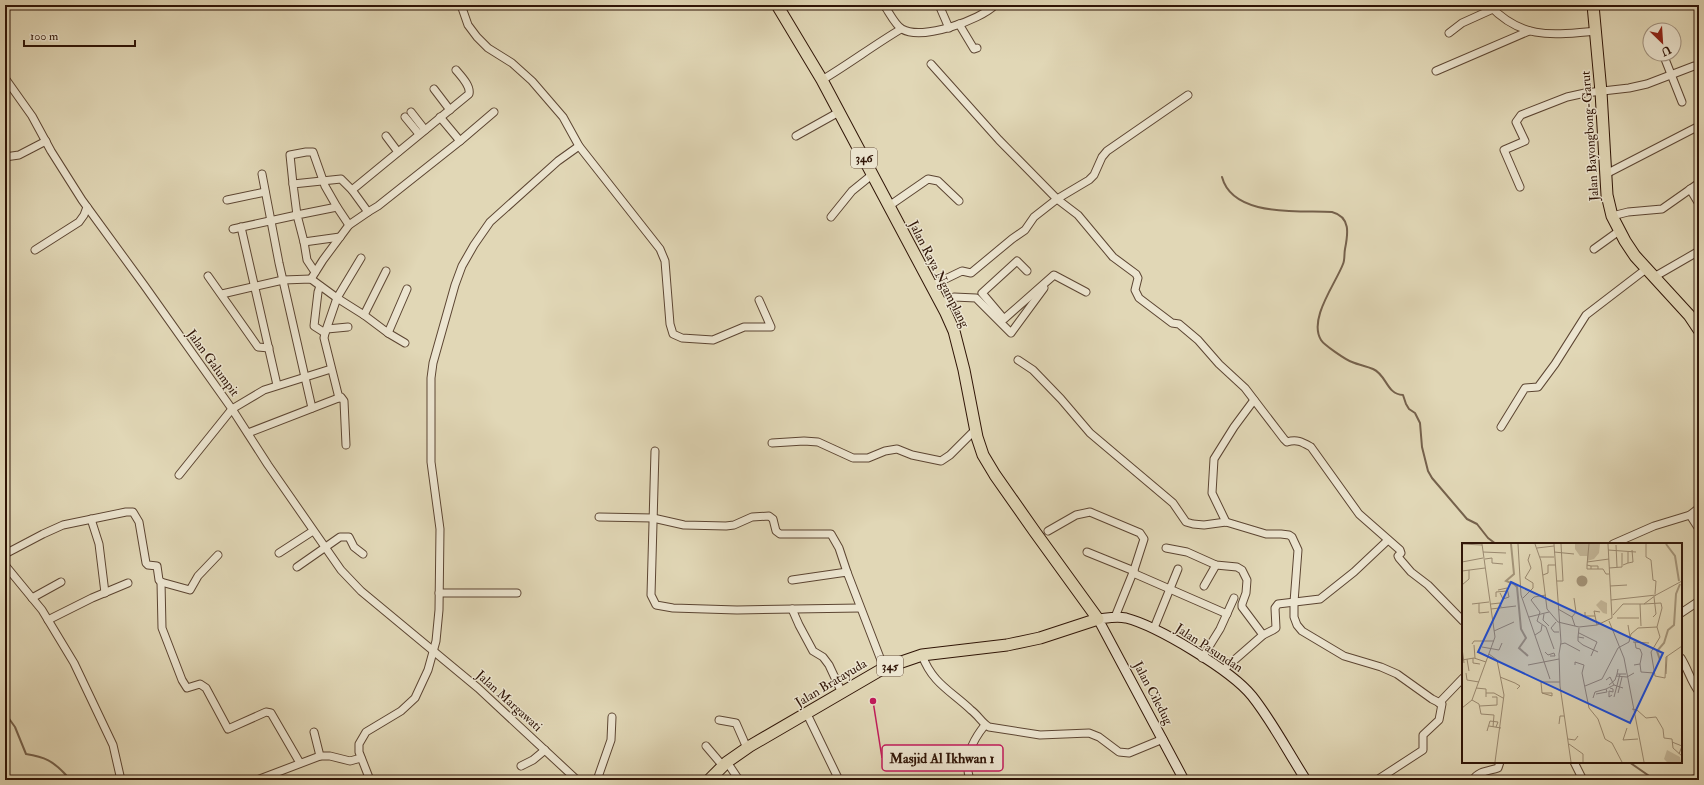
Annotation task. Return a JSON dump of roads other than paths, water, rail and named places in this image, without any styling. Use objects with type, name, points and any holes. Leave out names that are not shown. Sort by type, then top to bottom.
[{"type":"main road","name":"Jalan Raya Ngamplang","points":[[777,5],[822,80],[952,326],[964,370],[979,446],[995,475],[1098,619]]},
{"type":"main road","name":"Jalan Bayongbong-Garut","points":[[1593,5],[1601,92],[1607,195],[1612,216],[1625,241],[1646,269],[1689,315],[1699,330]]},
{"type":"main road","name":"Jalan Bratayuda","points":[[709,780],[725,764],[747,748],[884,668],[922,655],[1007,645],[1034,640],[1057,634],[1098,619]]},
{"type":"street","points":[[460,5],[468,25],[477,37],[488,48],[512,63],[532,81],[563,117],[579,146],[662,253],[665,261],[670,324],[673,334],[682,338],[712,340],[740,328],[771,327],[758,300]]},
{"type":"street","points":[[884,5],[901,29],[910,32],[930,32],[949,28],[989,10],[995,5]]},
{"type":"street","points":[[939,5],[949,28]]},
{"type":"street","points":[[1449,33],[1462,23],[1491,7],[1514,25],[1538,34],[1559,35],[1596,31]]},
{"type":"street","points":[[822,80],[846,66],[873,46],[901,29]]},
{"type":"street","points":[[1436,71],[1529,31]]},
{"type":"street","points":[[1667,62],[1682,102]]},
{"type":"street","points":[[931,64],[999,140],[1058,199],[1078,215],[1113,257],[1136,274],[1138,278],[1135,290],[1139,298],[1170,322],[1179,324],[1198,340],[1219,364],[1245,388],[1287,442],[1298,440],[1311,447],[1342,493],[1359,514],[1400,550],[1401,552],[1398,558],[1411,572],[1428,585],[1462,620]]},
{"type":"street","points":[[1520,186],[1504,150],[1525,142],[1516,122],[1518,117],[1528,111],[1567,97],[1647,84],[1694,66]]},
{"type":"street","points":[[352,190],[470,92],[468,86],[456,70]]},
{"type":"street","name":"Jalan Galumpit","points":[[5,78],[32,116],[87,208],[232,409],[340,570],[361,591],[424,643]]},
{"type":"street","points":[[434,89],[450,110]]},
{"type":"street","points":[[932,286],[962,270],[971,273],[1025,230],[1034,217],[1092,177],[1107,151],[1188,95]]},
{"type":"street","points":[[311,279],[349,225],[378,206],[494,112]]},
{"type":"street","points":[[796,136],[839,112]]},
{"type":"street","points":[[408,115],[422,132]]},
{"type":"street","points":[[440,118],[460,141]]},
{"type":"street","points":[[1606,174],[1699,126]]},
{"type":"street","points":[[386,136],[398,152]]},
{"type":"street","points":[[5,157],[19,155],[46,141]]},
{"type":"street","points":[[370,780],[356,759],[358,744],[366,732],[401,711],[415,698],[419,691],[436,641],[439,593],[440,529],[431,462],[431,378],[433,362],[455,285],[462,266],[490,222],[558,161],[579,146]]},
{"type":"street","points":[[315,272],[307,260],[297,215],[289,157],[293,154],[306,152],[314,153],[325,186],[349,225]]},
{"type":"street","points":[[262,174],[283,280],[312,408]]},
{"type":"street","points":[[831,217],[852,191],[873,174]]},
{"type":"street","points":[[889,206],[928,178],[938,181],[959,201]]},
{"type":"street","points":[[293,184],[341,179],[352,190],[368,212]]},
{"type":"street","points":[[1612,216],[1628,212],[1662,209],[1699,183]]},
{"type":"street","points":[[1690,189],[1699,204]]},
{"type":"street","points":[[227,200],[266,192]]},
{"type":"street","points":[[233,229],[337,207]]},
{"type":"street","points":[[35,250],[79,222],[87,208]]},
{"type":"street","points":[[242,227],[277,385]]},
{"type":"street","points":[[1594,249],[1619,231]]},
{"type":"street","points":[[304,242],[340,237]]},
{"type":"street","points":[[1654,277],[1699,251]]},
{"type":"street","points":[[339,398],[324,338],[337,298],[361,258]]},
{"type":"street","points":[[941,303],[954,297],[979,296],[1017,261],[1027,271]]},
{"type":"street","points":[[1501,427],[1525,388],[1538,387],[1555,364],[1586,315],[1646,269]]},
{"type":"street","points":[[364,315],[386,271]]},
{"type":"street","points":[[979,296],[1011,332],[1054,275]]},
{"type":"street","points":[[1002,321],[1054,275]]},
{"type":"street","points":[[1054,275],[1086,292]]},
{"type":"street","points":[[208,276],[258,347],[269,348]]},
{"type":"street","points":[[222,294],[283,280],[311,279],[388,333],[405,343]]},
{"type":"street","points":[[320,286],[314,326],[326,331],[348,327]]},
{"type":"street","points":[[388,333],[407,289]]},
{"type":"street","points":[[1018,360],[1033,370],[1061,399],[1090,433],[1173,503],[1186,522],[1204,525],[1226,522],[1266,534],[1289,535],[1294,540],[1298,550],[1290,602],[1295,621],[1302,631],[1344,656],[1381,667],[1398,674],[1442,704],[1442,711],[1439,720],[1423,735],[1423,750],[1377,780]]},
{"type":"street","points":[[179,474],[232,409],[264,390],[331,369]]},
{"type":"street","points":[[248,433],[342,397],[344,401],[346,445]]},
{"type":"street","points":[[1226,522],[1212,493],[1214,460],[1254,400]]},
{"type":"street","points":[[772,443],[804,440],[818,442],[853,458],[868,458],[885,451],[897,449],[912,455],[941,461],[950,455],[976,429]]},
{"type":"street","points":[[655,450],[651,595],[656,605],[673,608],[860,608]]},
{"type":"street","points":[[1614,543],[1654,526],[1690,515],[1699,508]]},
{"type":"street","points":[[1048,532],[1076,515],[1090,512],[1140,533],[1144,539],[1133,572],[1114,617]]},
{"type":"street","points":[[5,554],[56,528],[114,513],[134,513],[139,522],[146,563],[148,565],[157,566],[160,582],[162,628],[182,680],[187,688],[200,684],[204,685],[228,729],[266,712],[271,713],[300,763]]},
{"type":"street","points":[[1690,515],[1699,528]]},
{"type":"street","points":[[599,517],[653,518],[684,525],[726,526],[734,525],[752,517],[769,516],[773,519],[776,531],[780,534],[831,534],[839,548],[860,608],[884,668]]},
{"type":"street","points":[[91,519],[99,544],[105,593]]},
{"type":"street","points":[[279,553],[313,531]]},
{"type":"street","points":[[297,567],[340,536],[349,537],[354,546],[363,554]]},
{"type":"street","points":[[1223,670],[1262,635],[1276,628],[1275,607],[1280,603],[1320,599],[1388,540]]},
{"type":"street","points":[[1166,548],[1186,552],[1216,565],[1237,567],[1244,573],[1247,580],[1246,593],[1242,607],[1262,635]]},
{"type":"street","points":[[1087,552],[1227,614]]},
{"type":"street","points":[[160,582],[190,590],[198,576],[218,555]]},
{"type":"street","points":[[5,565],[36,596],[74,663],[113,745],[121,780]]},
{"type":"street","points":[[1204,586],[1216,565]]},
{"type":"street","points":[[1154,628],[1178,569]]},
{"type":"street","points":[[792,580],[847,572]]},
{"type":"street","points":[[36,596],[61,582]]},
{"type":"street","points":[[49,620],[128,583]]},
{"type":"street","points":[[439,593],[516,593]]},
{"type":"street","points":[[1202,658],[1220,629],[1234,598]]},
{"type":"street","points":[[1682,613],[1699,601]]},
{"type":"street","points":[[792,609],[813,651],[823,657],[829,665],[842,693]]},
{"type":"street","name":"Jalan Pasundan","points":[[1098,619],[1114,617],[1126,619],[1154,628],[1223,670],[1238,681],[1263,711],[1306,780]]},
{"type":"street","name":"Jalan Ciledug","points":[[1098,619],[1184,780]]},
{"type":"street","name":"Jalan Margawati","points":[[424,643],[478,688],[577,780]]},
{"type":"street","points":[[922,655],[925,664],[944,688],[972,710],[985,724],[1002,730],[1040,734],[1089,733],[1119,752],[1129,753],[1162,739]]},
{"type":"street","points":[[1682,660],[1698,688]]},
{"type":"street","points":[[1439,703],[1462,679]]},
{"type":"street","points":[[807,714],[838,778]]},
{"type":"street","points":[[597,780],[611,740],[612,717]]},
{"type":"street","points":[[719,720],[736,723],[747,748]]},
{"type":"street","points":[[970,780],[967,763],[971,746],[985,724]]},
{"type":"street","points":[[314,732],[320,756]]},
{"type":"street","points":[[706,746],[739,780]]},
{"type":"street","points":[[521,766],[533,760],[545,750]]},
{"type":"street","points":[[258,780],[320,756],[356,759]]},
{"type":"street","points":[[1473,780],[1477,775],[1498,768],[1500,763]]},
{"type":"street","points":[[1574,763],[1583,780]]},
{"type":"waterway","points":[[1222,177],[1229,190],[1239,199],[1253,206],[1286,211],[1332,212],[1338,214],[1345,222],[1347,227],[1347,238],[1344,261],[1320,312],[1318,331],[1321,340],[1349,361],[1378,372],[1393,391],[1397,394],[1403,395],[1409,409],[1415,413],[1420,423],[1422,447],[1428,471],[1432,478],[1467,519],[1477,524],[1488,538],[1495,543]]},
{"type":"waterway","points":[[5,713],[15,727],[26,754],[44,758],[53,763],[66,775],[63,780]]},
{"type":"waterway","points":[[1630,763],[1655,780]]},
{"type":"waterway","points":[[1676,780],[1699,774]]},
{"type":"place","name":"Masjid Al Ikhwan 1","points":[[873,701]]}]
